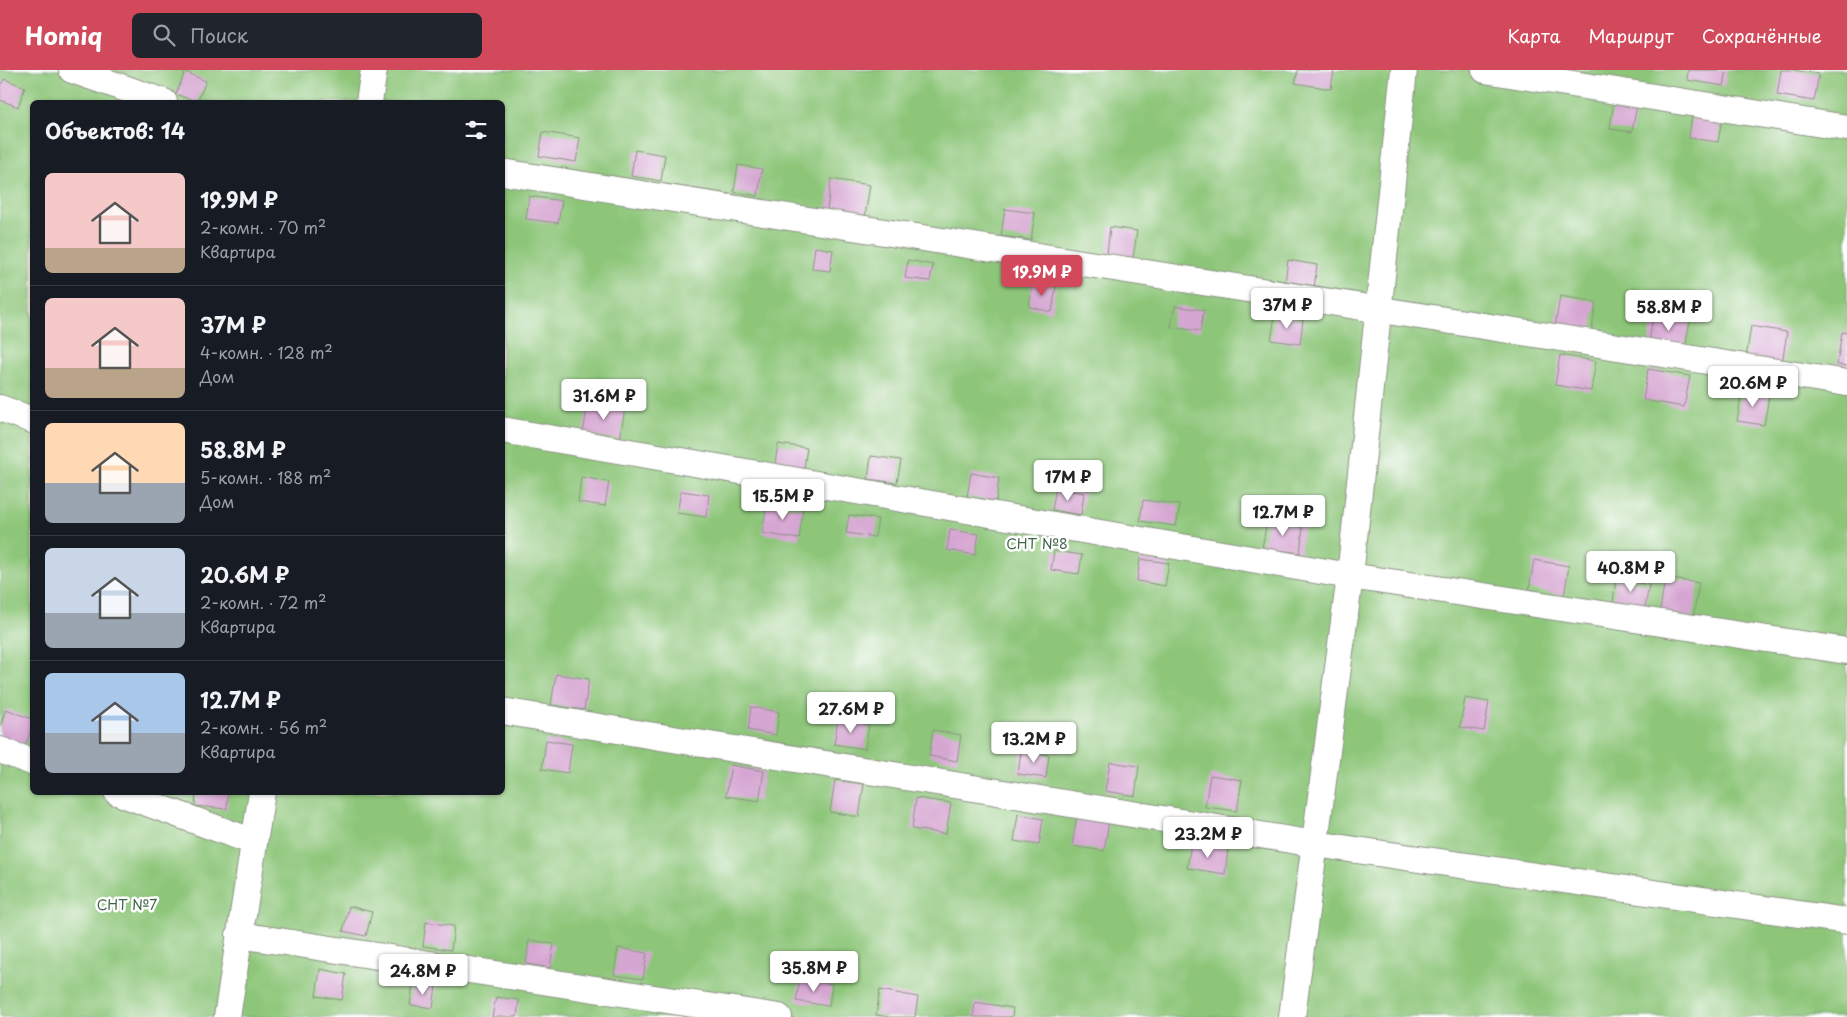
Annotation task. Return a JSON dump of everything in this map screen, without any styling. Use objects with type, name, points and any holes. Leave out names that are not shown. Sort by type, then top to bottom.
[{"type":"street","points":[[72,70],[158,100]]},
{"type":"street","points":[[369,100],[374,70]]},
{"type":"street","points":[[1292,1017],[1350,576],[1404,70]]},
{"type":"street","points":[[1485,70],[1847,128]]},
{"type":"street","points":[[505,172],[1847,383]]},
{"type":"street","points":[[0,408],[30,419]]},
{"type":"street","points":[[505,431],[1350,576],[1847,651]]},
{"type":"street","points":[[505,711],[1315,844],[1847,921]]},
{"type":"street","points":[[0,750],[30,761]]},
{"type":"street","points":[[125,795],[254,842]]},
{"type":"street","points":[[227,1017],[262,795]]},
{"type":"street","points":[[239,935],[780,1017]]},
{"type":"green space","name":"СНТ №8","points":[[0,70],[1847,70],[1847,1017],[0,1017]]},
{"type":"building","points":[[1298,70],[1334,70],[1331,89],[1295,83]]},
{"type":"building","points":[[1688,70],[1727,70],[1724,86],[1687,80]]},
{"type":"building","points":[[1781,70],[1819,74],[1814,101],[1777,95]]},
{"type":"building","points":[[185,72],[206,81],[198,100],[192,100],[176,94]]},
{"type":"building","points":[[4,79],[25,87],[18,107],[0,100],[0,87]]},
{"type":"building","points":[[1614,100],[1637,104],[1632,132],[1610,129]]},
{"type":"building","points":[[1692,115],[1722,119],[1718,142],[1689,138]]},
{"type":"building","points":[[543,132],[580,138],[576,162],[539,156]]},
{"type":"building","points":[[635,150],[665,155],[661,181],[631,176]]},
{"type":"building","points":[[738,165],[762,169],[758,196],[734,192]]},
{"type":"building","points":[[831,179],[870,185],[865,216],[827,210]]},
{"type":"building","points":[[529,196],[562,201],[558,223],[526,219]]},
{"type":"building","points":[[1005,209],[1035,213],[1031,240],[1001,236]]},
{"type":"building","points":[[1110,227],[1137,231],[1133,258],[1107,254]]},
{"type":"building","points":[[815,247],[833,250],[830,271],[812,269]]},
{"type":"building","points":[[908,260],[933,265],[930,281],[905,278]]},
{"type":"building","points":[[1288,260],[1317,265],[1314,288],[1285,283]]},
{"type":"building","points":[[1032,283],[1056,286],[1052,312],[1029,307]]},
{"type":"building","points":[[1560,296],[1596,302],[1591,334],[1555,328]]},
{"type":"building","points":[[1175,306],[1204,310],[1200,331],[1171,327]]},
{"type":"building","points":[[1653,315],[1690,320],[1685,349],[1649,343]]},
{"type":"building","points":[[1275,316],[1303,320],[1300,344],[1271,340]]},
{"type":"building","points":[[1751,326],[1787,332],[1782,364],[1746,358]]},
{"type":"building","points":[[1842,332],[1847,333],[1847,366],[1837,365]]},
{"type":"building","points":[[1560,355],[1596,361],[1591,391],[1555,385]]},
{"type":"building","points":[[1648,369],[1690,376],[1684,407],[1643,400]]},
{"type":"building","points":[[1742,391],[1769,396],[1764,425],[1737,421]]},
{"type":"building","points":[[588,401],[625,407],[620,440],[583,434]]},
{"type":"building","points":[[778,444],[807,448],[803,474],[774,470]]},
{"type":"building","points":[[871,456],[901,460],[897,483],[868,479]]},
{"type":"building","points":[[971,473],[999,478],[996,501],[967,497]]},
{"type":"building","points":[[581,477],[609,482],[605,506],[578,502]]},
{"type":"building","points":[[1056,488],[1084,493],[1081,515],[1052,510]]},
{"type":"building","points":[[681,491],[709,495],[706,517],[677,513]]},
{"type":"building","points":[[1143,500],[1180,505],[1176,526],[1140,521]]},
{"type":"building","points":[[767,504],[803,509],[799,539],[762,533]]},
{"type":"building","points":[[849,515],[878,519],[875,537],[846,533]]},
{"type":"building","points":[[1267,521],[1303,527],[1300,553],[1262,548]]},
{"type":"building","points":[[950,530],[979,534],[975,555],[947,550]]},
{"type":"building","points":[[1054,551],[1082,555],[1079,574],[1051,570]]},
{"type":"building","points":[[1140,559],[1169,563],[1165,586],[1137,581]]},
{"type":"building","points":[[1534,560],[1569,566],[1564,596],[1529,589]]},
{"type":"building","points":[[1665,578],[1699,583],[1693,618],[1660,612]]},
{"type":"building","points":[[1616,579],[1649,585],[1645,608],[1613,602]]},
{"type":"building","points":[[556,674],[589,679],[584,710],[551,705]]},
{"type":"building","points":[[1465,698],[1489,702],[1484,731],[1460,727]]},
{"type":"building","points":[[751,707],[779,712],[776,735],[748,730]]},
{"type":"building","points":[[6,709],[30,718],[30,732],[25,746],[0,737],[0,727]]},
{"type":"building","points":[[838,719],[869,725],[865,749],[834,744]]},
{"type":"building","points":[[933,730],[961,735],[957,761],[929,756]]},
{"type":"building","points":[[546,740],[572,744],[568,773],[542,769]]},
{"type":"building","points":[[1021,751],[1049,755],[1046,778],[1018,774]]},
{"type":"building","points":[[1110,762],[1139,766],[1135,796],[1105,791]]},
{"type":"building","points":[[731,765],[764,771],[759,801],[726,796]]},
{"type":"building","points":[[1210,775],[1242,780],[1237,811],[1205,807]]},
{"type":"building","points":[[835,780],[864,784],[859,817],[830,812]]},
{"type":"building","points":[[196,795],[228,795],[227,809],[195,806]]},
{"type":"building","points":[[916,798],[951,803],[946,834],[912,829]]},
{"type":"building","points":[[1018,814],[1043,819],[1039,845],[1014,841]]},
{"type":"building","points":[[1077,816],[1109,821],[1104,851],[1072,846]]},
{"type":"building","points":[[1191,843],[1228,849],[1225,874],[1187,868]]},
{"type":"building","points":[[349,906],[372,912],[366,936],[343,931]]},
{"type":"building","points":[[426,922],[454,926],[451,950],[423,946]]},
{"type":"building","points":[[529,940],[554,944],[550,968],[526,964]]},
{"type":"building","points":[[618,948],[647,953],[643,979],[614,975]]},
{"type":"building","points":[[320,969],[346,974],[342,1000],[316,996]]},
{"type":"building","points":[[800,979],[832,984],[829,1006],[796,1001]]},
{"type":"building","points":[[413,983],[436,986],[433,1008],[410,1005]]},
{"type":"building","points":[[880,990],[918,997],[915,1017],[876,1015]]},
{"type":"building","points":[[496,997],[519,1000],[517,1017],[492,1017]]},
{"type":"building","points":[[975,1002],[1013,1008],[1012,1017],[973,1017]]},
{"type":"park label","name":"СНТ №7","points":[[127,905]]}]
